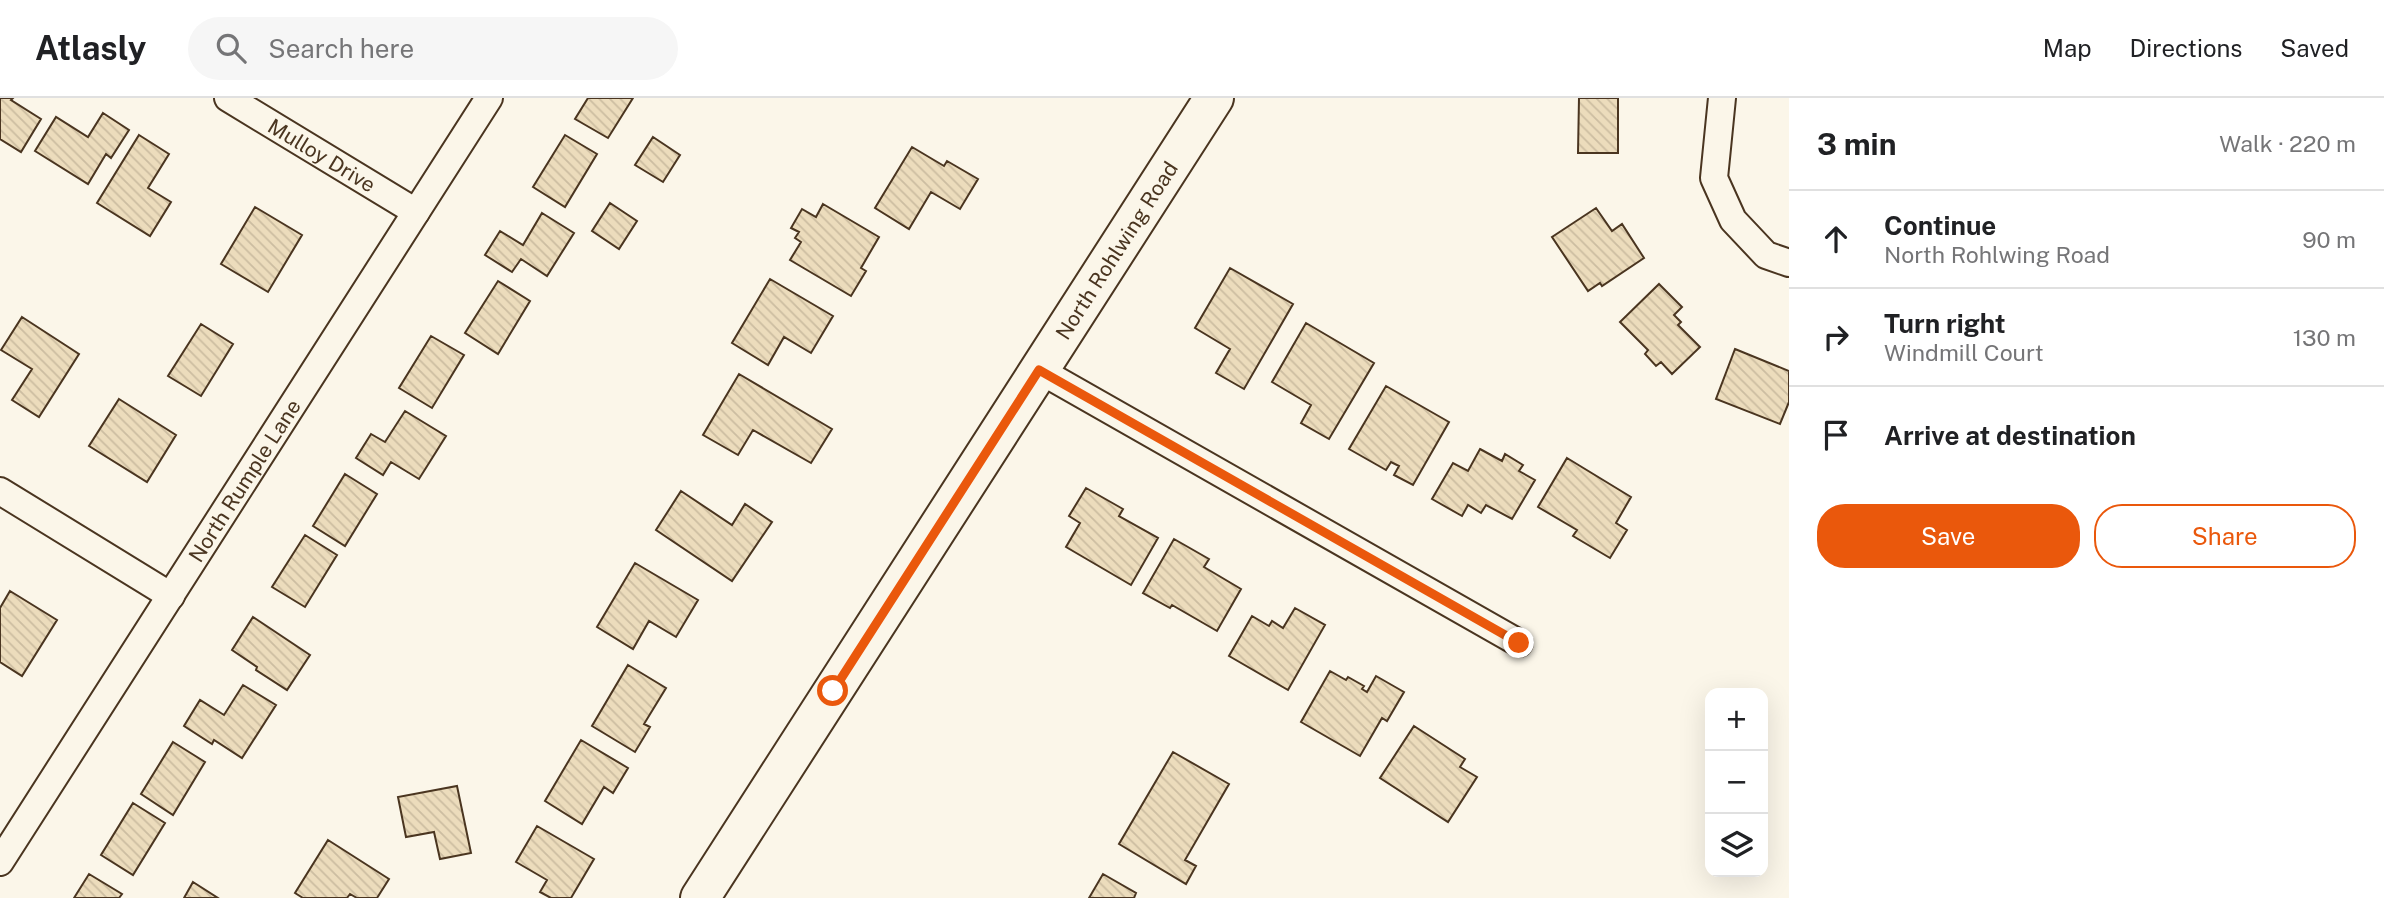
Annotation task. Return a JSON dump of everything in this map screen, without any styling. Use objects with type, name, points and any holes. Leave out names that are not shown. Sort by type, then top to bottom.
[{"type":"main road","name":"North Rohlwing Road","points":[[700,898],[1214,98]]},
{"type":"street","name":"Mulloy Drive","points":[[228,98],[416,212]]},
{"type":"street","name":"North Rumple Lane","points":[[0,862],[489,98]]},
{"type":"street","points":[[1722,98],[1714,178],[1732,220],[1766,256],[1789,263]]},
{"type":"street","points":[[1039,370],[1519,643]]},
{"type":"street","points":[[0,491],[170,596]]},
{"type":"building","points":[[0,98],[13,98],[11,100],[41,119],[21,152],[0,139]]},
{"type":"building","points":[[588,98],[633,98],[608,138],[575,119]]},
{"type":"building","points":[[1579,98],[1618,98],[1618,153],[1578,153]]},
{"type":"building","points":[[103,113],[129,130],[111,158],[106,154],[88,184],[35,151],[56,117],[88,137]]},
{"type":"building","points":[[139,135],[169,154],[148,188],[171,202],[150,236],[97,203]]},
{"type":"building","points":[[565,135],[597,154],[565,207],[533,187]]},
{"type":"building","points":[[653,137],[680,155],[663,182],[635,165]]},
{"type":"building","points":[[912,147],[944,166],[947,161],[978,179],[960,209],[931,192],[909,229],[875,208]]},
{"type":"building","points":[[610,203],[637,221],[619,249],[592,231]]},
{"type":"building","points":[[823,204],[879,237],[861,268],[866,271],[851,296],[790,260],[801,242],[795,238],[799,232],[791,228],[802,209],[816,217]]},
{"type":"building","points":[[255,207],[302,235],[268,292],[221,264]]},
{"type":"building","points":[[1596,208],[1612,231],[1622,224],[1644,258],[1602,286],[1600,283],[1588,291],[1552,237]]},
{"type":"building","points":[[542,213],[574,233],[547,276],[521,259],[512,272],[485,255],[500,231],[523,245]]},
{"type":"building","points":[[1230,268],[1293,304],[1244,389],[1216,373],[1230,349],[1195,328]]},
{"type":"building","points":[[770,279],[833,316],[811,353],[784,337],[768,365],[732,343]]},
{"type":"building","points":[[498,281],[530,301],[498,354],[465,333]]},
{"type":"building","points":[[1659,284],[1682,307],[1674,315],[1681,322],[1678,325],[1700,347],[1672,374],[1661,362],[1656,366],[1645,354],[1648,350],[1620,322]]},
{"type":"building","points":[[22,317],[79,354],[39,417],[12,400],[32,369],[1,350]]},
{"type":"building","points":[[1306,323],[1374,363],[1329,439],[1301,423],[1311,405],[1272,382]]},
{"type":"building","points":[[201,324],[233,344],[201,396],[168,376]]},
{"type":"building","points":[[431,336],[464,355],[432,408],[399,388]]},
{"type":"building","points":[[1735,349],[1789,371],[1789,402],[1780,424],[1716,399]]},
{"type":"building","points":[[739,374],[832,429],[811,463],[753,430],[738,455],[703,435]]},
{"type":"building","points":[[1386,386],[1449,422],[1413,485],[1394,475],[1399,466],[1391,462],[1386,470],[1349,449]]},
{"type":"building","points":[[119,399],[176,435],[147,482],[89,446]]},
{"type":"building","points":[[405,411],[446,436],[419,479],[391,462],[383,475],[356,458],[371,434],[385,442]]},
{"type":"building","points":[[1480,449],[1502,461],[1505,454],[1523,465],[1519,471],[1535,480],[1512,519],[1486,505],[1481,513],[1468,505],[1462,516],[1432,499],[1453,463],[1468,471]]},
{"type":"building","points":[[1567,458],[1631,497],[1616,523],[1627,530],[1610,558],[1573,536],[1577,530],[1538,507]]},
{"type":"building","points":[[345,474],[377,494],[345,546],[313,526]]},
{"type":"building","points":[[1086,488],[1123,509],[1119,516],[1158,538],[1131,585],[1066,547],[1080,523],[1069,516]]},
{"type":"building","points":[[681,491],[732,525],[745,504],[772,522],[732,581],[656,530]]},
{"type":"building","points":[[305,535],[337,555],[305,607],[272,587]]},
{"type":"building","points":[[1174,539],[1209,559],[1204,567],[1241,589],[1217,631],[1172,605],[1170,608],[1143,593]]},
{"type":"building","points":[[635,563],[698,600],[676,637],[649,621],[633,649],[597,627]]},
{"type":"building","points":[[10,591],[57,620],[22,676],[0,662],[0,608]]},
{"type":"building","points":[[1295,608],[1325,625],[1288,690],[1229,656],[1252,616],[1269,626],[1272,621],[1283,628]]},
{"type":"building","points":[[253,617],[310,655],[287,690],[232,650]]},
{"type":"building","points":[[628,665],[666,688],[644,724],[650,727],[635,752],[592,726]]},
{"type":"building","points":[[1330,671],[1364,686],[1362,689],[1367,692],[1376,676],[1404,692],[1387,721],[1382,718],[1360,756],[1301,722]]},
{"type":"building","points":[[243,685],[276,705],[242,758],[214,740],[212,744],[184,726],[200,700],[224,715]]},
{"type":"building","points":[[1414,726],[1465,759],[1460,767],[1477,777],[1448,822],[1380,778]]},
{"type":"building","points":[[581,740],[628,768],[613,793],[604,787],[582,824],[545,801]]},
{"type":"building","points":[[173,742],[205,762],[173,815],[141,794]]},
{"type":"building","points":[[1173,752],[1229,784],[1185,860],[1196,866],[1186,884],[1119,844]]},
{"type":"building","points":[[457,786],[471,853],[440,859],[434,832],[406,837],[398,797]]},
{"type":"building","points":[[133,803],[165,823],[133,875],[101,855]]},
{"type":"building","points":[[537,826],[594,859],[571,898],[551,898],[540,892],[547,880],[516,862]]},
{"type":"building","points":[[328,840],[389,879],[377,898],[357,898],[350,894],[347,898],[303,898],[295,893]]},
{"type":"building","points":[[89,874],[122,894],[119,898],[74,898]]},
{"type":"building","points":[[1103,874],[1136,893],[1134,898],[1089,898]]},
{"type":"building","points":[[193,882],[218,898],[184,898]]},
{"type":"route","points":[[833,691],[1039,370],[1519,643]]}]
